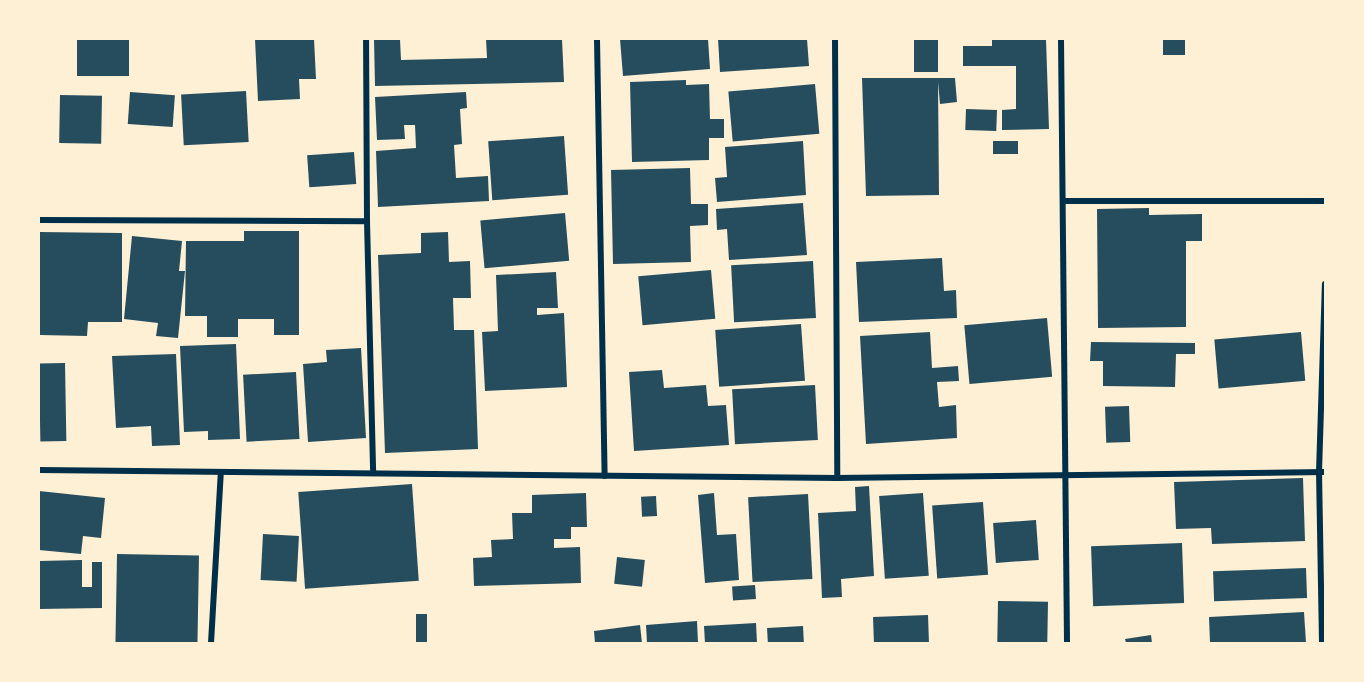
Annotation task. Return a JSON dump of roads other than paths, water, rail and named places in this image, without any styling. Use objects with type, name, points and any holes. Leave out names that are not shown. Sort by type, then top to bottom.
[{"type":"street","points":[[366,39],[373,471]]},
{"type":"street","points":[[597,39],[605,476]]},
{"type":"street","points":[[835,39],[837,478]]},
{"type":"street","points":[[1061,39],[1063,478],[1067,643]]},
{"type":"street","points":[[1063,201],[1325,201]]},
{"type":"street","points":[[39,220],[368,221]]},
{"type":"street","points":[[1322,643],[1325,284]]},
{"type":"street","points":[[39,470],[373,471],[837,478],[1063,478],[1322,472]]},
{"type":"street","points":[[211,643],[221,472]]}]
